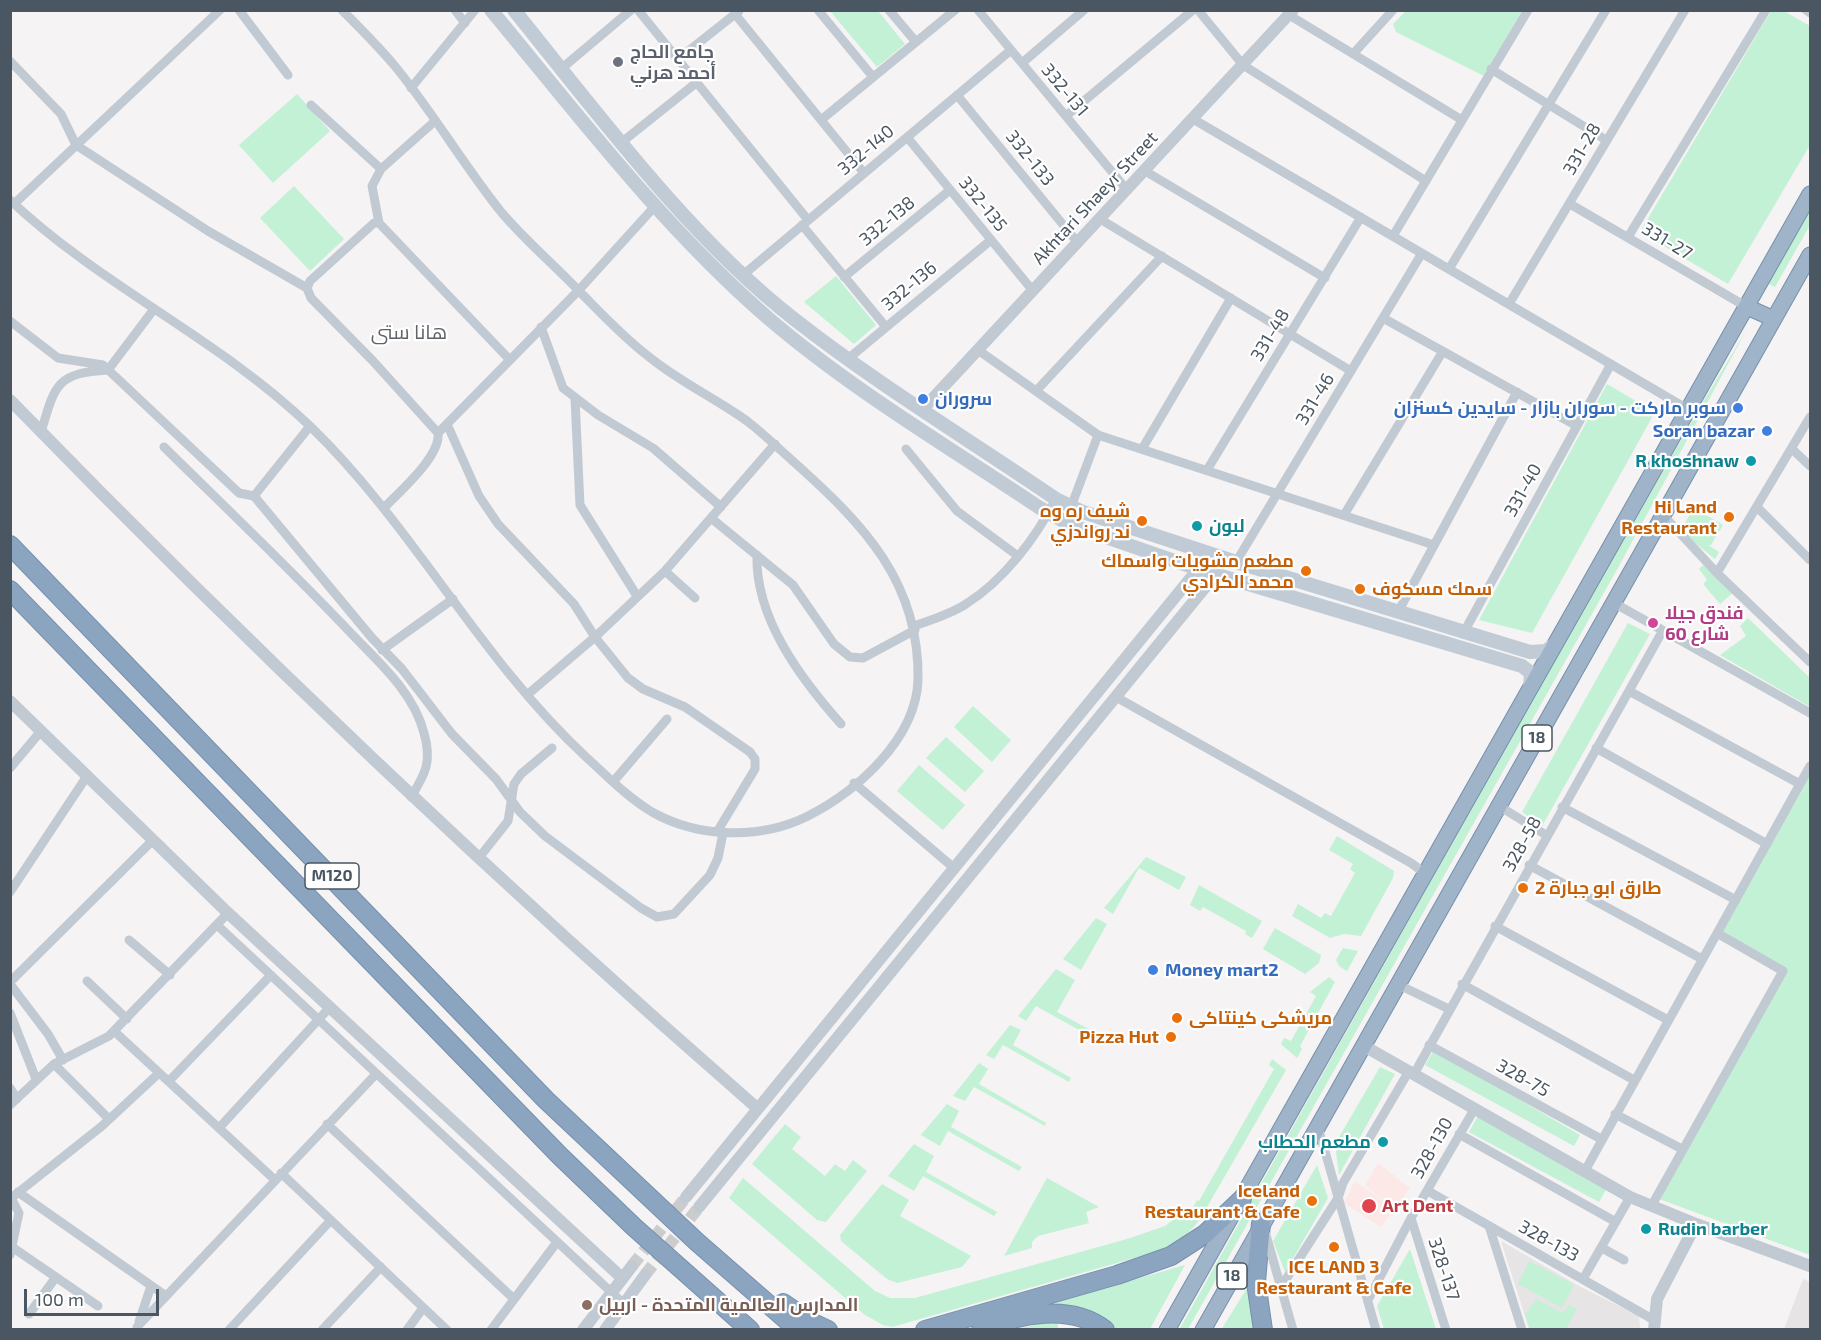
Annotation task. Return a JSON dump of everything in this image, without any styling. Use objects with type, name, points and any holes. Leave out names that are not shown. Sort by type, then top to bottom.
[{"type":"highway","name":"18","points":[[1167,1329],[1810,194]]},
{"type":"highway","name":"18","points":[[1203,1329],[1810,255]]},
{"type":"highway","points":[[1747,307],[1774,320]]},
{"type":"highway","name":"M120","points":[[10,545],[546,1100],[697,1242],[798,1329]]},
{"type":"highway","name":"M120","points":[[10,590],[560,1156],[686,1274],[750,1329]]},
{"type":"highway","points":[[926,1329],[1117,1275],[1171,1256],[1205,1233],[1242,1199]]},
{"type":"highway","points":[[1262,1222],[1256,1282],[1263,1329]]},
{"type":"highway","points":[[697,1242],[752,1278],[795,1312],[828,1329]]},
{"type":"highway","points":[[686,1274],[734,1329]]},
{"type":"highway","points":[[981,1329],[1017,1318],[1053,1314],[1081,1317],[1105,1329]]},
{"type":"main road","points":[[491,10],[656,206],[723,277],[801,345],[1048,513],[1071,525],[1194,574],[1216,574],[1527,669],[1532,678],[1527,696]]},
{"type":"main road","points":[[519,12],[561,69],[622,142],[743,275],[794,319],[922,410],[1056,499],[1071,507],[1236,561],[1481,638],[1540,653],[1546,651],[1560,637]]},
{"type":"main road","points":[[1476,653],[1481,638]]},
{"type":"street","points":[[220,10],[12,202],[77,257],[260,382],[310,426],[384,508],[527,695],[563,735],[613,782],[655,813],[696,828],[720,832],[754,831],[792,822],[821,808],[854,783],[889,750],[912,714],[918,683],[915,628],[887,564],[870,537],[819,484],[775,444],[732,411],[654,361],[579,291],[504,214],[381,50],[342,10]]},
{"type":"street","points":[[239,10],[288,75]]},
{"type":"street","points":[[455,10],[465,23]]},
{"type":"street","points":[[411,88],[475,10]]},
{"type":"street","points":[[561,69],[631,10]]},
{"type":"street","points":[[638,10],[805,223],[844,278],[886,327]]},
{"type":"street","points":[[818,10],[873,77]]},
{"type":"street","points":[[889,10],[916,42]]},
{"type":"street","points":[[821,120],[955,10]]},
{"type":"street","name":"332-131","points":[[978,10],[1127,190]]},
{"type":"street","points":[[1066,116],[1193,10]]},
{"type":"street","points":[[1198,10],[1243,65],[1426,181]]},
{"type":"street","points":[[1353,54],[1394,10]]},
{"type":"street","points":[[1392,236],[1528,10]]},
{"type":"street","points":[[1449,269],[1606,10]]},
{"type":"street","name":"331-28","points":[[1509,304],[1685,10]]},
{"type":"street","points":[[1628,237],[1766,10]]},
{"type":"street","points":[[1806,10],[1810,13]]},
{"type":"street","points":[[677,60],[737,12],[864,173]]},
{"type":"street","points":[[1022,63],[1078,12]]},
{"type":"street","points":[[1291,13],[1353,54],[1462,120]]},
{"type":"street","name":"Akhtari Shaeyr Street","points":[[922,410],[1291,13]]},
{"type":"street","name":"332-140","points":[[743,275],[1011,50]]},
{"type":"street","points":[[10,61],[61,114],[76,145],[208,231],[307,288],[311,298],[373,361],[438,433],[439,440],[434,453],[384,508]]},
{"type":"street","points":[[1491,69],[1606,140]]},
{"type":"street","points":[[622,142],[696,83]]},
{"type":"street","name":"332-133","points":[[957,95],[1078,243]]},
{"type":"street","points":[[311,105],[381,169]]},
{"type":"street","points":[[1193,119],[1689,410]]},
{"type":"street","points":[[435,121],[381,169],[372,186],[379,223],[509,359]]},
{"type":"street","name":"332-135","points":[[907,137],[1033,291]]},
{"type":"street","points":[[1145,171],[1324,278]]},
{"type":"street","name":"332-138","points":[[844,278],[950,190]]},
{"type":"street","name":"331-27","points":[[1570,204],[1747,307]]},
{"type":"street","points":[[438,433],[579,291],[656,206]]},
{"type":"street","name":"331-48","points":[[1207,470],[1361,218]]},
{"type":"street","points":[[1100,219],[1351,371]]},
{"type":"street","points":[[307,288],[310,282],[374,223],[379,223]]},
{"type":"street","name":"332-136","points":[[849,358],[991,240]]},
{"type":"street","name":"331-46","points":[[1236,561],[1422,253]]},
{"type":"street","points":[[1036,391],[1162,256]]},
{"type":"street","points":[[1143,449],[1231,298]]},
{"type":"street","points":[[41,432],[50,400],[70,375],[108,370],[154,309]]},
{"type":"street","points":[[1383,318],[1577,426]]},
{"type":"street","points":[[10,321],[58,358],[91,362],[108,370],[239,493],[254,496],[382,650],[402,669],[452,734],[496,779],[513,804],[545,836],[657,917],[674,914],[704,884],[718,858],[720,832],[755,769],[755,759],[750,752],[721,730],[673,700],[635,684],[595,637],[574,604],[498,524],[478,496],[447,424]]},
{"type":"street","points":[[541,327],[563,388],[575,399],[653,448],[721,507]]},
{"type":"street","points":[[978,350],[1098,435],[1434,545]]},
{"type":"street","points":[[1344,515],[1443,351]]},
{"type":"street","name":"331-40","points":[[1464,632],[1611,364]]},
{"type":"street","points":[[1398,612],[1517,392]]},
{"type":"street","points":[[575,399],[579,505],[637,596]]},
{"type":"street","points":[[10,400],[197,590],[411,797],[757,1108]]},
{"type":"street","points":[[1717,573],[1758,508],[1810,417]]},
{"type":"street","points":[[254,496],[310,426]]},
{"type":"street","points":[[1071,507],[1098,435]]},
{"type":"street","points":[[527,695],[595,637],[664,571],[775,444]]},
{"type":"street","points":[[164,447],[310,590],[397,682],[414,707],[424,733],[428,758],[426,773],[411,797]]},
{"type":"street","points":[[906,449],[957,510],[1018,556]]},
{"type":"street","points":[[1792,449],[1810,466]]},
{"type":"street","points":[[711,518],[794,585],[834,644],[850,657],[863,658],[915,628],[966,604],[1018,556],[1056,499]]},
{"type":"street","points":[[1758,508],[1810,560]]},
{"type":"street","points":[[1664,515],[1717,573],[1810,662]]},
{"type":"street","points":[[757,555],[758,584],[767,612],[799,670],[841,724]]},
{"type":"street","points":[[664,571],[695,598]]},
{"type":"street","points":[[686,1197],[1194,574],[1205,588]]},
{"type":"street","points":[[699,1207],[1216,574]]},
{"type":"street","points":[[382,650],[453,599]]},
{"type":"street","points":[[1614,603],[1810,713]]},
{"type":"street","name":"328-58","points":[[1281,1287],[1338,1198],[1343,1183],[1429,1045],[1662,632]]},
{"type":"street","points":[[1629,691],[1800,784]]},
{"type":"street","points":[[1116,697],[1411,863],[1426,874]]},
{"type":"street","points":[[10,701],[228,912],[622,1278]]},
{"type":"street","points":[[613,782],[667,718]]},
{"type":"street","points":[[10,768],[41,731]]},
{"type":"street","points":[[478,859],[508,821],[513,804],[514,784],[521,774],[552,748]]},
{"type":"street","points":[[1596,748],[1767,844]]},
{"type":"street","points":[[1586,1170],[1810,766]]},
{"type":"street","points":[[10,892],[87,776]]},
{"type":"street","points":[[854,783],[954,868]]},
{"type":"street","points":[[1499,806],[1546,835]]},
{"type":"street","points":[[1562,807],[1736,900]]},
{"type":"street","points":[[983,832],[996,843]]},
{"type":"street","points":[[109,1119],[58,1062],[48,1034],[10,983],[153,840]]},
{"type":"street","points":[[1529,865],[1702,959]]},
{"type":"street","points":[[14,1102],[36,1079],[58,1062],[114,1031],[228,912]]},
{"type":"street","points":[[217,925],[624,1304]]},
{"type":"street","points":[[1495,926],[1668,1020]]},
{"type":"street","points":[[1652,1205],[1783,971],[1717,933]]},
{"type":"street","points":[[129,940],[170,975]]},
{"type":"street","points":[[169,1081],[271,975]]},
{"type":"street","points":[[87,981],[127,1019]]},
{"type":"street","points":[[1462,984],[1634,1080]]},
{"type":"street","points":[[1399,985],[1449,1009]]},
{"type":"street","points":[[219,1128],[330,1007]]},
{"type":"street","points":[[10,1013],[36,1079]]},
{"type":"street","points":[[114,1031],[219,1128],[331,1220],[447,1329]]},
{"type":"street","name":"328-75","points":[[1429,1045],[1601,1140]]},
{"type":"street","points":[[1364,1046],[1630,1197],[1810,1266]]},
{"type":"street","points":[[12,1196],[109,1119],[159,1073]]},
{"type":"street","points":[[136,1328],[376,1074]]},
{"type":"street","points":[[10,1088],[14,1102]]},
{"type":"street","name":"328-130","points":[[1368,1300],[1411,1218],[1475,1108]]},
{"type":"street","points":[[1616,1114],[1682,1149]]},
{"type":"street","points":[[327,1124],[514,1299]]},
{"type":"street","points":[[1318,1126],[1376,1329]]},
{"type":"street","points":[[1459,1134],[1616,1222]]},
{"type":"street","name":"328-133","points":[[1428,1191],[1583,1279],[1654,1325]]},
{"type":"street","points":[[12,1196],[19,1213],[11,1251],[56,1277],[98,1306]]},
{"type":"street","points":[[12,1196],[166,1296]]},
{"type":"street","points":[[1583,1279],[1630,1197]]},
{"type":"street","name":"328-137","points":[[1411,1218],[1446,1329]]},
{"type":"street","points":[[229,1329],[331,1220]]},
{"type":"street","points":[[1262,1222],[1293,1329]]},
{"type":"street","points":[[1654,1325],[1659,1293],[1696,1224]]},
{"type":"street","points":[[1489,1226],[1522,1329]]},
{"type":"street","points":[[491,1329],[557,1242]]},
{"type":"street","points":[[1602,1248],[1624,1260]]},
{"type":"street","points":[[583,1329],[632,1266]]},
{"type":"street","points":[[322,1329],[381,1267]]},
{"type":"street","points":[[604,1329],[645,1275]]},
{"type":"street","points":[[29,1314],[56,1277]]},
{"type":"street","points":[[136,1328],[151,1286]]},
{"type":"street","points":[[407,1329],[423,1308]]},
{"type":"shaded area","points":[[1378,1163],[1410,1188],[1381,1227],[1344,1203],[1355,1181],[1391,1207],[1365,1185]]},
{"type":"shaded area","points":[[1501,1241],[1581,1287],[1639,1316],[1640,1329],[1529,1329]]},
{"type":"shaded area","points":[[1803,1279],[1810,1282],[1810,1329],[1784,1329]]},
{"type":"green space","points":[[830,11],[878,11],[905,44],[877,67]]},
{"type":"green space","points":[[1406,11],[1522,11],[1484,76],[1396,32],[1393,24]]},
{"type":"green space","points":[[1771,11],[1784,11],[1810,26],[1810,145],[1728,284],[1640,232]]},
{"type":"green space","points":[[297,94],[330,131],[273,183],[239,145]]},
{"type":"green space","points":[[294,186],[344,239],[310,271],[260,218]]},
{"type":"green space","points":[[1810,208],[1810,225],[1775,287],[1767,283]]},
{"type":"green space","points":[[836,276],[876,325],[854,344],[804,302]]},
{"type":"green space","points":[[1747,329],[1619,566],[1188,1329],[1179,1330],[1552,665]]},
{"type":"green space","points":[[1607,384],[1655,412],[1532,633],[1479,620]]},
{"type":"green space","points":[[1694,508],[1723,525],[1711,545],[1708,545],[1719,552],[1715,559],[1680,531]]},
{"type":"green space","points":[[1703,565],[1736,590],[1720,604],[1703,584],[1707,580],[1699,569]]},
{"type":"green space","points":[[1748,618],[1810,678],[1810,707],[1720,655],[1746,636],[1740,626]]},
{"type":"green space","points":[[1628,623],[1650,634],[1542,826],[1522,812]]},
{"type":"green space","points":[[973,706],[1011,740],[992,762],[954,727]]},
{"type":"green space","points":[[946,737],[984,771],[965,792],[926,758]]},
{"type":"green space","points":[[919,765],[965,805],[943,830],[897,791]]},
{"type":"green space","points":[[1810,772],[1810,1255],[1654,1197],[1783,967],[1721,930]]},
{"type":"green space","points":[[1337,836],[1394,871],[1393,878],[1361,936],[1344,934],[1330,938],[1292,916],[1298,904],[1321,918],[1325,913],[1331,916],[1355,873],[1350,869],[1353,864],[1329,850]]},
{"type":"green space","points":[[1146,857],[1186,877],[1179,890],[1139,868],[1113,914],[1104,908]]},
{"type":"green space","points":[[1199,885],[1262,921],[1252,938],[1245,934],[1246,931],[1203,907],[1200,911],[1190,905]]},
{"type":"green space","points":[[1096,918],[1107,924],[1081,970],[1063,959]]},
{"type":"green space","points":[[1275,928],[1321,955],[1319,963],[1305,974],[1263,949]]},
{"type":"green space","points":[[1343,948],[1358,951],[1347,971],[1339,966],[1336,960]]},
{"type":"green space","points":[[1056,969],[1075,980],[1057,1012],[1098,1034],[1095,1039],[1036,1006],[1026,1021],[1018,1016]]},
{"type":"green space","points":[[1329,977],[1335,982],[1300,1046],[1302,1049],[1297,1058],[1281,1044],[1284,1038],[1291,1041],[1316,996],[1310,992]]},
{"type":"green space","points":[[1010,1025],[1021,1030],[1013,1045],[1071,1078],[1069,1082],[1003,1045],[994,1059],[986,1055]]},
{"type":"green space","points":[[1434,1050],[1580,1135],[1574,1146],[1425,1065]]},
{"type":"green space","points":[[1272,1059],[1286,1070],[1199,1221],[1179,1243],[1159,1251],[892,1327],[883,1325],[865,1315],[729,1198],[743,1178],[875,1291],[890,1298],[915,1298],[1127,1239],[1165,1226],[1182,1213],[1188,1216],[1197,1200],[1199,1201],[1274,1069],[1269,1065]]},
{"type":"green space","points":[[979,1063],[988,1069],[979,1084],[1046,1123],[1045,1126],[974,1087],[965,1101],[953,1096]]},
{"type":"green space","points":[[1380,1067],[1395,1074],[1339,1175],[1335,1144]]},
{"type":"green space","points":[[947,1104],[959,1111],[951,1127],[1022,1167],[1019,1171],[948,1131],[940,1146],[921,1135]]},
{"type":"green space","points":[[1479,1114],[1607,1188],[1599,1202],[1469,1132]]},
{"type":"green space","points":[[785,1124],[801,1137],[792,1149],[825,1176],[835,1164],[845,1171],[853,1160],[867,1171],[826,1222],[817,1220],[752,1164]]},
{"type":"green space","points":[[914,1144],[934,1156],[926,1172],[997,1212],[994,1216],[923,1176],[914,1191],[888,1176]]},
{"type":"green space","points":[[1317,1165],[1328,1198],[1285,1272],[1273,1241]]},
{"type":"green space","points":[[1047,1178],[1099,1207],[1086,1212],[1089,1223],[1038,1236],[1032,1242],[1032,1248],[1004,1256]]},
{"type":"green space","points":[[882,1184],[909,1200],[900,1216],[971,1256],[962,1267],[897,1283],[887,1279],[841,1241],[840,1235]]},
{"type":"green space","points":[[1410,1249],[1436,1329],[1384,1329],[1377,1306]]},
{"type":"green space","points":[[1529,1261],[1574,1285],[1562,1308],[1518,1284]]},
{"type":"green space","points":[[1185,1265],[1150,1329],[1114,1329],[1109,1325],[1042,1306]]},
{"type":"green space","points":[[1249,1285],[1257,1329],[1221,1330]]},
{"type":"green space","points":[[1536,1299],[1563,1313],[1569,1305],[1577,1309],[1566,1329],[1530,1329],[1525,1315]]},
{"type":"green space","points":[[1047,1322],[1058,1322],[1058,1329],[1012,1330]]},
{"type":"tunnel","points":[[632,1266],[686,1197]]},
{"type":"tunnel","points":[[645,1275],[699,1207]]},
{"type":"place","name":"جامع الحاج أحمد هرني","points":[[618,62]]},
{"type":"place","name":"سروران","points":[[923,399]]},
{"type":"place","name":"سوبر ماركت - سوران بازار - سايدين كسنزان","points":[[1738,408]]},
{"type":"place","name":"Soran bazar","points":[[1767,431]]},
{"type":"place","name":"R khoshnaw","points":[[1751,461]]},
{"type":"place","name":"Hi Land Restaurant","points":[[1729,517]]},
{"type":"place","name":"شيف ره وه ند رواندزي","points":[[1142,521]]},
{"type":"place","name":"لبون","points":[[1197,526]]},
{"type":"place","name":"مطعم مشويات واسماك محمد الكرادي","points":[[1306,571]]},
{"type":"place","name":"سمك مسكوف","points":[[1360,589]]},
{"type":"place","name":"فندق جيلا شارع 60","points":[[1653,623]]},
{"type":"place","name":"طارق ابو جبارة 2","points":[[1523,888]]},
{"type":"place","name":"Money mart2","points":[[1153,970]]},
{"type":"place","name":"مریشکی کینتاکی","points":[[1177,1018]]},
{"type":"place","name":"Pizza Hut","points":[[1171,1037]]},
{"type":"place","name":"مطعم الحطاب","points":[[1383,1142]]},
{"type":"place","name":"Iceland Restaurant & Cafe","points":[[1312,1201]]},
{"type":"place","name":"Art Dent","points":[[1369,1206]]},
{"type":"place","name":"Rudin barber","points":[[1646,1229]]},
{"type":"place","name":"ICE LAND 3 Restaurant & Cafe","points":[[1334,1247]]},
{"type":"place","name":"المدارس العالمية المتحدة - اربيل","points":[[587,1305]]},
{"type":"district","name":"هانا ستى","points":[[409,332]]}]
